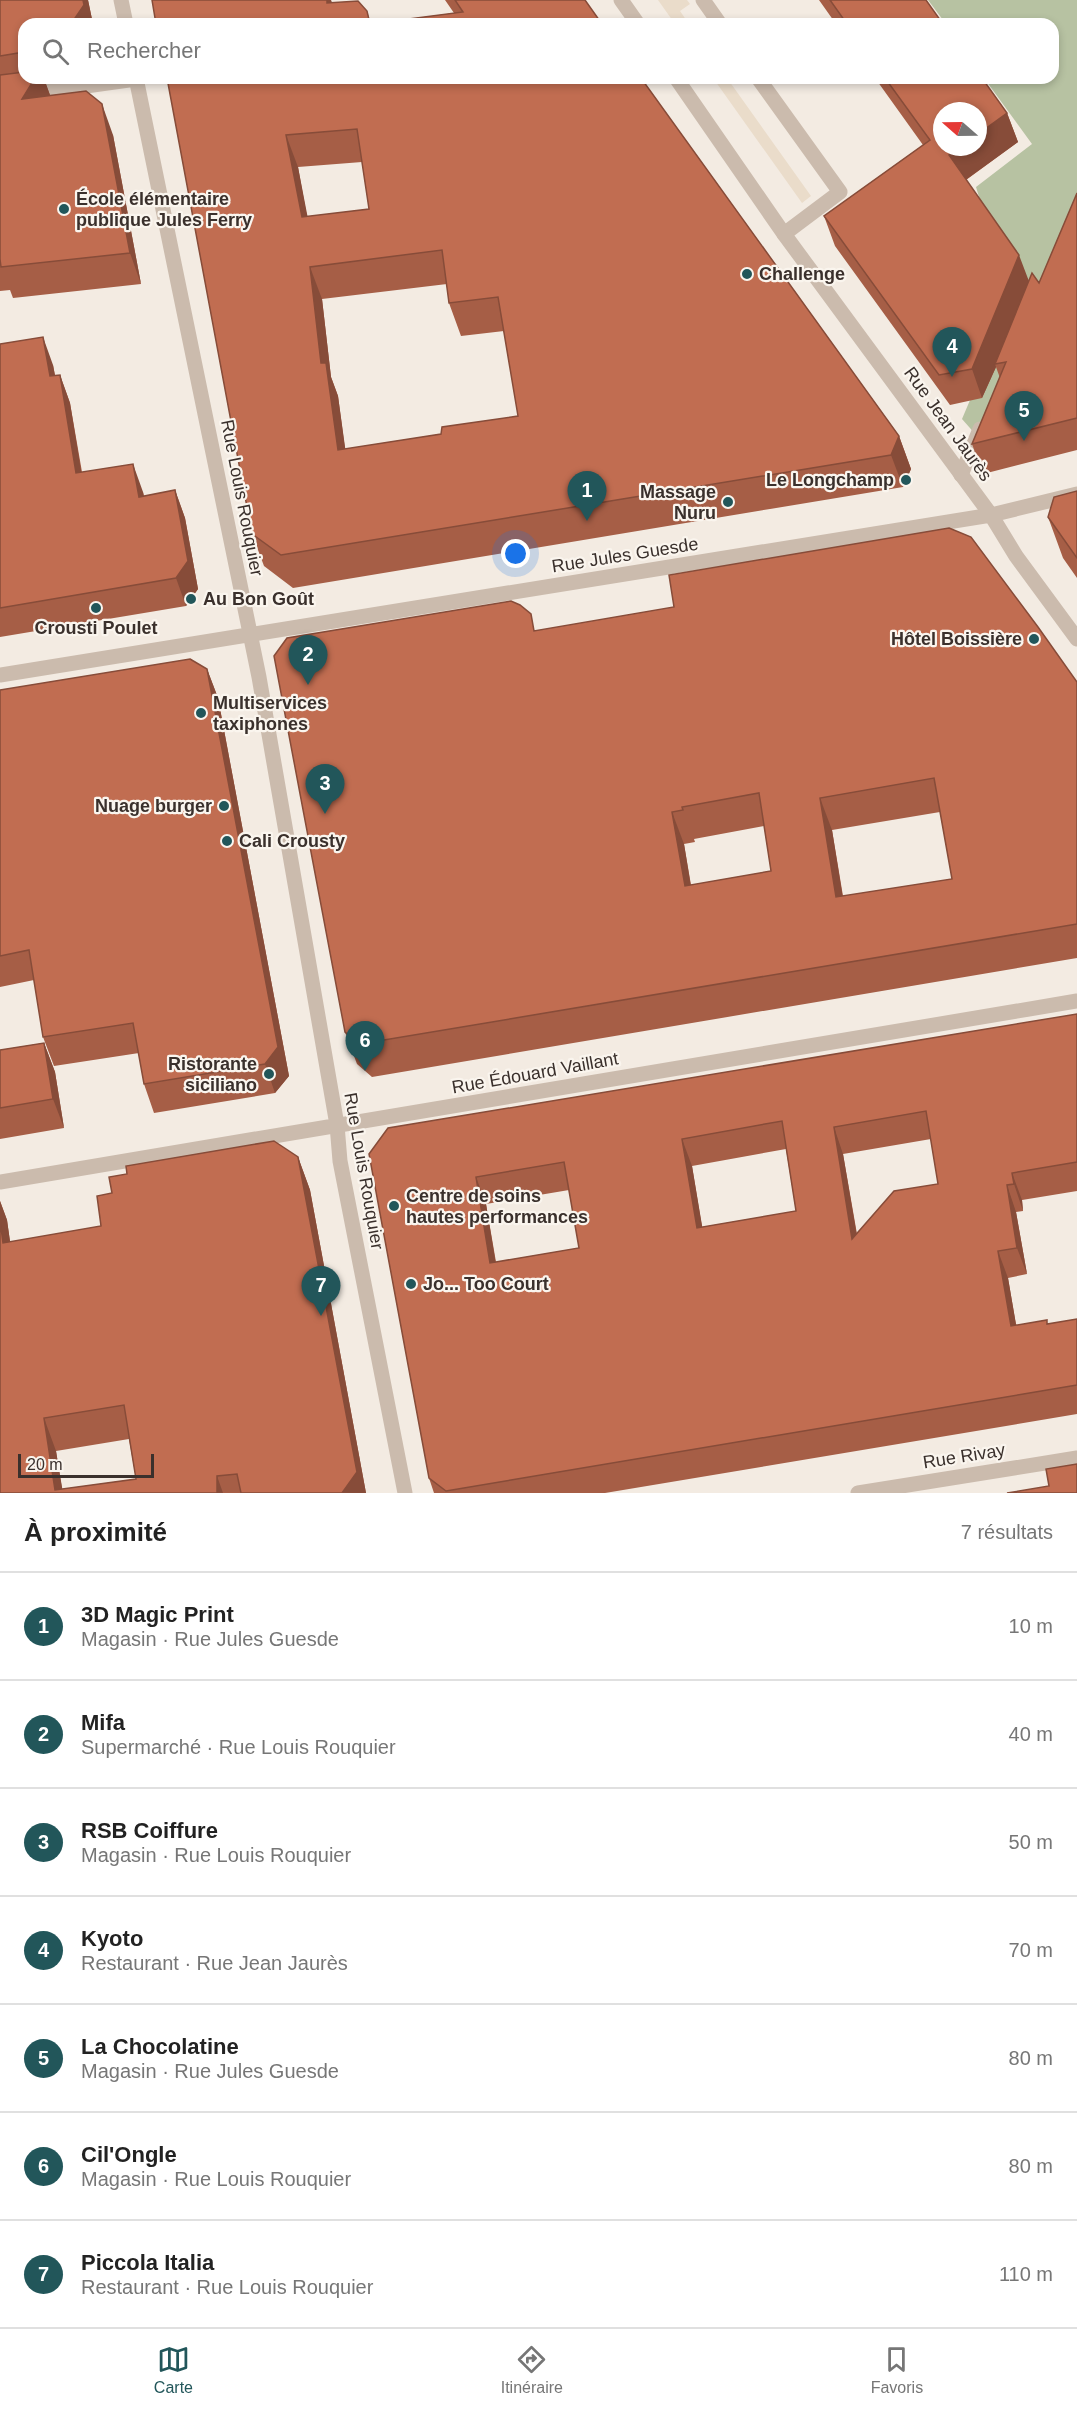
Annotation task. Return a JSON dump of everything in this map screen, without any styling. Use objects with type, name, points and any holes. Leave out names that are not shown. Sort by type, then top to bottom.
[{"type":"street","points":[[121,0],[125,18]]},
{"type":"street","points":[[621,0],[634,18]]},
{"type":"street","points":[[703,0],[716,18]]},
{"type":"street","points":[[0,98],[95,84]]},
{"type":"street","name":"Rue Louis Rouquier","points":[[137,84],[259,677],[337,1125],[340,1161],[405,1493]]},
{"type":"street","name":"Rue Jean Jaurès","points":[[679,84],[784,234],[991,515],[1016,556],[1077,639]]},
{"type":"street","points":[[762,84],[840,192],[784,234]]},
{"type":"street","points":[[961,475],[986,414]]},
{"type":"street","name":"Rue Jules Guesde","points":[[0,675],[991,515],[1077,494]]},
{"type":"street","name":"Rue Édouard Vaillant","points":[[0,1182],[1077,1001]]},
{"type":"street","name":"Rue Rivay","points":[[858,1493],[1077,1458]]},
{"type":"green space","points":[[928,0],[1077,0],[1077,248],[992,453],[962,419],[1023,275],[987,223],[976,187],[1032,144],[988,84],[1059,84],[1059,18],[942,18]]},
{"type":"shaded area","points":[[658,0],[687,0],[690,4],[680,11],[685,18],[671,18]]},
{"type":"shaded area","points":[[717,84],[731,84],[811,196],[802,203]]},
{"type":"building","points":[[0,0],[83,0],[84,5],[75,18],[18,18],[18,53],[0,56]]},
{"type":"building","points":[[152,0],[327,0],[327,3],[358,1],[367,11],[369,18],[155,18]]},
{"type":"building","points":[[455,0],[585,0],[598,18],[416,18],[463,12]]},
{"type":"building","points":[[830,0],[926,0],[939,18],[843,18]]},
{"type":"building","points":[[18,73],[18,84],[31,84],[22,99],[86,91],[102,104],[130,253],[1,267],[0,75]]},
{"type":"building","points":[[168,84],[645,84],[899,436],[891,455],[281,555],[252,534]],"holes":[[[357,129],[369,209],[302,217],[286,135]],[[442,250],[449,303],[498,297],[518,416],[442,427],[441,434],[338,450],[326,363],[321,363],[310,267]]]},
{"type":"building","points":[[889,84],[986,84],[1007,113],[987,127],[987,102],[933,102],[933,156],[950,156],[1019,255],[972,369],[939,375],[824,216],[930,140]]},
{"type":"building","points":[[1077,193],[1077,418],[972,444],[1006,362],[995,364],[1032,273],[1039,283]]},
{"type":"building","points":[[43,337],[50,376],[60,375],[76,473],[133,464],[139,497],[175,490],[188,561],[176,578],[0,608],[0,344]]},
{"type":"building","points":[[1077,491],[1077,558],[1048,517],[1054,497]]},
{"type":"building","points":[[949,528],[971,537],[1077,682],[1077,924],[360,1044],[345,1032],[274,656],[287,638],[511,601],[531,614],[534,631],[674,607],[669,575]],"holes":[[[934,778],[952,879],[836,897],[820,798]],[[759,793],[771,871],[685,886],[672,812],[683,810],[682,807]]]},
{"type":"building","points":[[190,659],[207,669],[278,1047],[265,1064],[144,1084],[133,1023],[43,1037],[29,950],[0,956],[0,690]]},
{"type":"building","points":[[1077,1014],[1077,1162],[1012,1173],[1014,1184],[1007,1185],[1017,1248],[998,1251],[1011,1326],[1047,1320],[1047,1324],[1077,1319],[1077,1385],[446,1491],[429,1478],[369,1154],[388,1128]],"holes":[[[926,1111],[938,1184],[894,1191],[852,1239],[834,1127]],[[782,1121],[796,1211],[697,1228],[682,1139]],[[564,1162],[579,1248],[490,1263],[476,1177]]]},
{"type":"building","points":[[44,1043],[53,1099],[0,1108],[0,1050]]},
{"type":"building","points":[[274,1141],[298,1157],[357,1472],[342,1493],[241,1493],[237,1474],[217,1476],[217,1493],[0,1493],[0,1220],[3,1243],[101,1226],[97,1196],[112,1193],[109,1177],[127,1174],[126,1166]],"holes":[[[124,1405],[136,1479],[55,1490],[44,1418]]]},
{"type":"building","points":[[1077,1464],[1077,1493],[1007,1493],[1049,1486],[1046,1469]]},
{"type":"place","name":"École élémentaire publique Jules Ferry","points":[[64,209]]},
{"type":"place","name":"Challenge","points":[[747,274]]},
{"type":"place","name":"Kyoto","points":[[952,377]]},
{"type":"place","name":"La Chocolatine","points":[[1024,441]]},
{"type":"place","name":"Le Longchamp","points":[[906,480]]},
{"type":"place","name":"Massage Nuru","points":[[728,502]]},
{"type":"place","name":"3D Magic Print","points":[[587,521]]},
{"type":"place","name":"Au Bon Goût","points":[[191,599]]},
{"type":"place","name":"Crousti Poulet","points":[[96,608]]},
{"type":"place","name":"Hôtel Boissière","points":[[1034,639]]},
{"type":"place","name":"Mifa","points":[[308,685]]},
{"type":"place","name":"Multiservices taxiphones","points":[[201,713]]},
{"type":"place","name":"Nuage burger","points":[[224,806]]},
{"type":"place","name":"RSB Coiffure","points":[[325,814]]},
{"type":"place","name":"Cali Crousty","points":[[227,841]]},
{"type":"place","name":"Cil'Ongle","points":[[365,1071]]},
{"type":"place","name":"Ristorante siciliano","points":[[269,1074]]},
{"type":"place","name":"Centre de soins hautes performances","points":[[394,1206]]},
{"type":"place","name":"Jo... Too Court","points":[[411,1284]]},
{"type":"place","name":"Piccola Italia","points":[[321,1316]]}]
